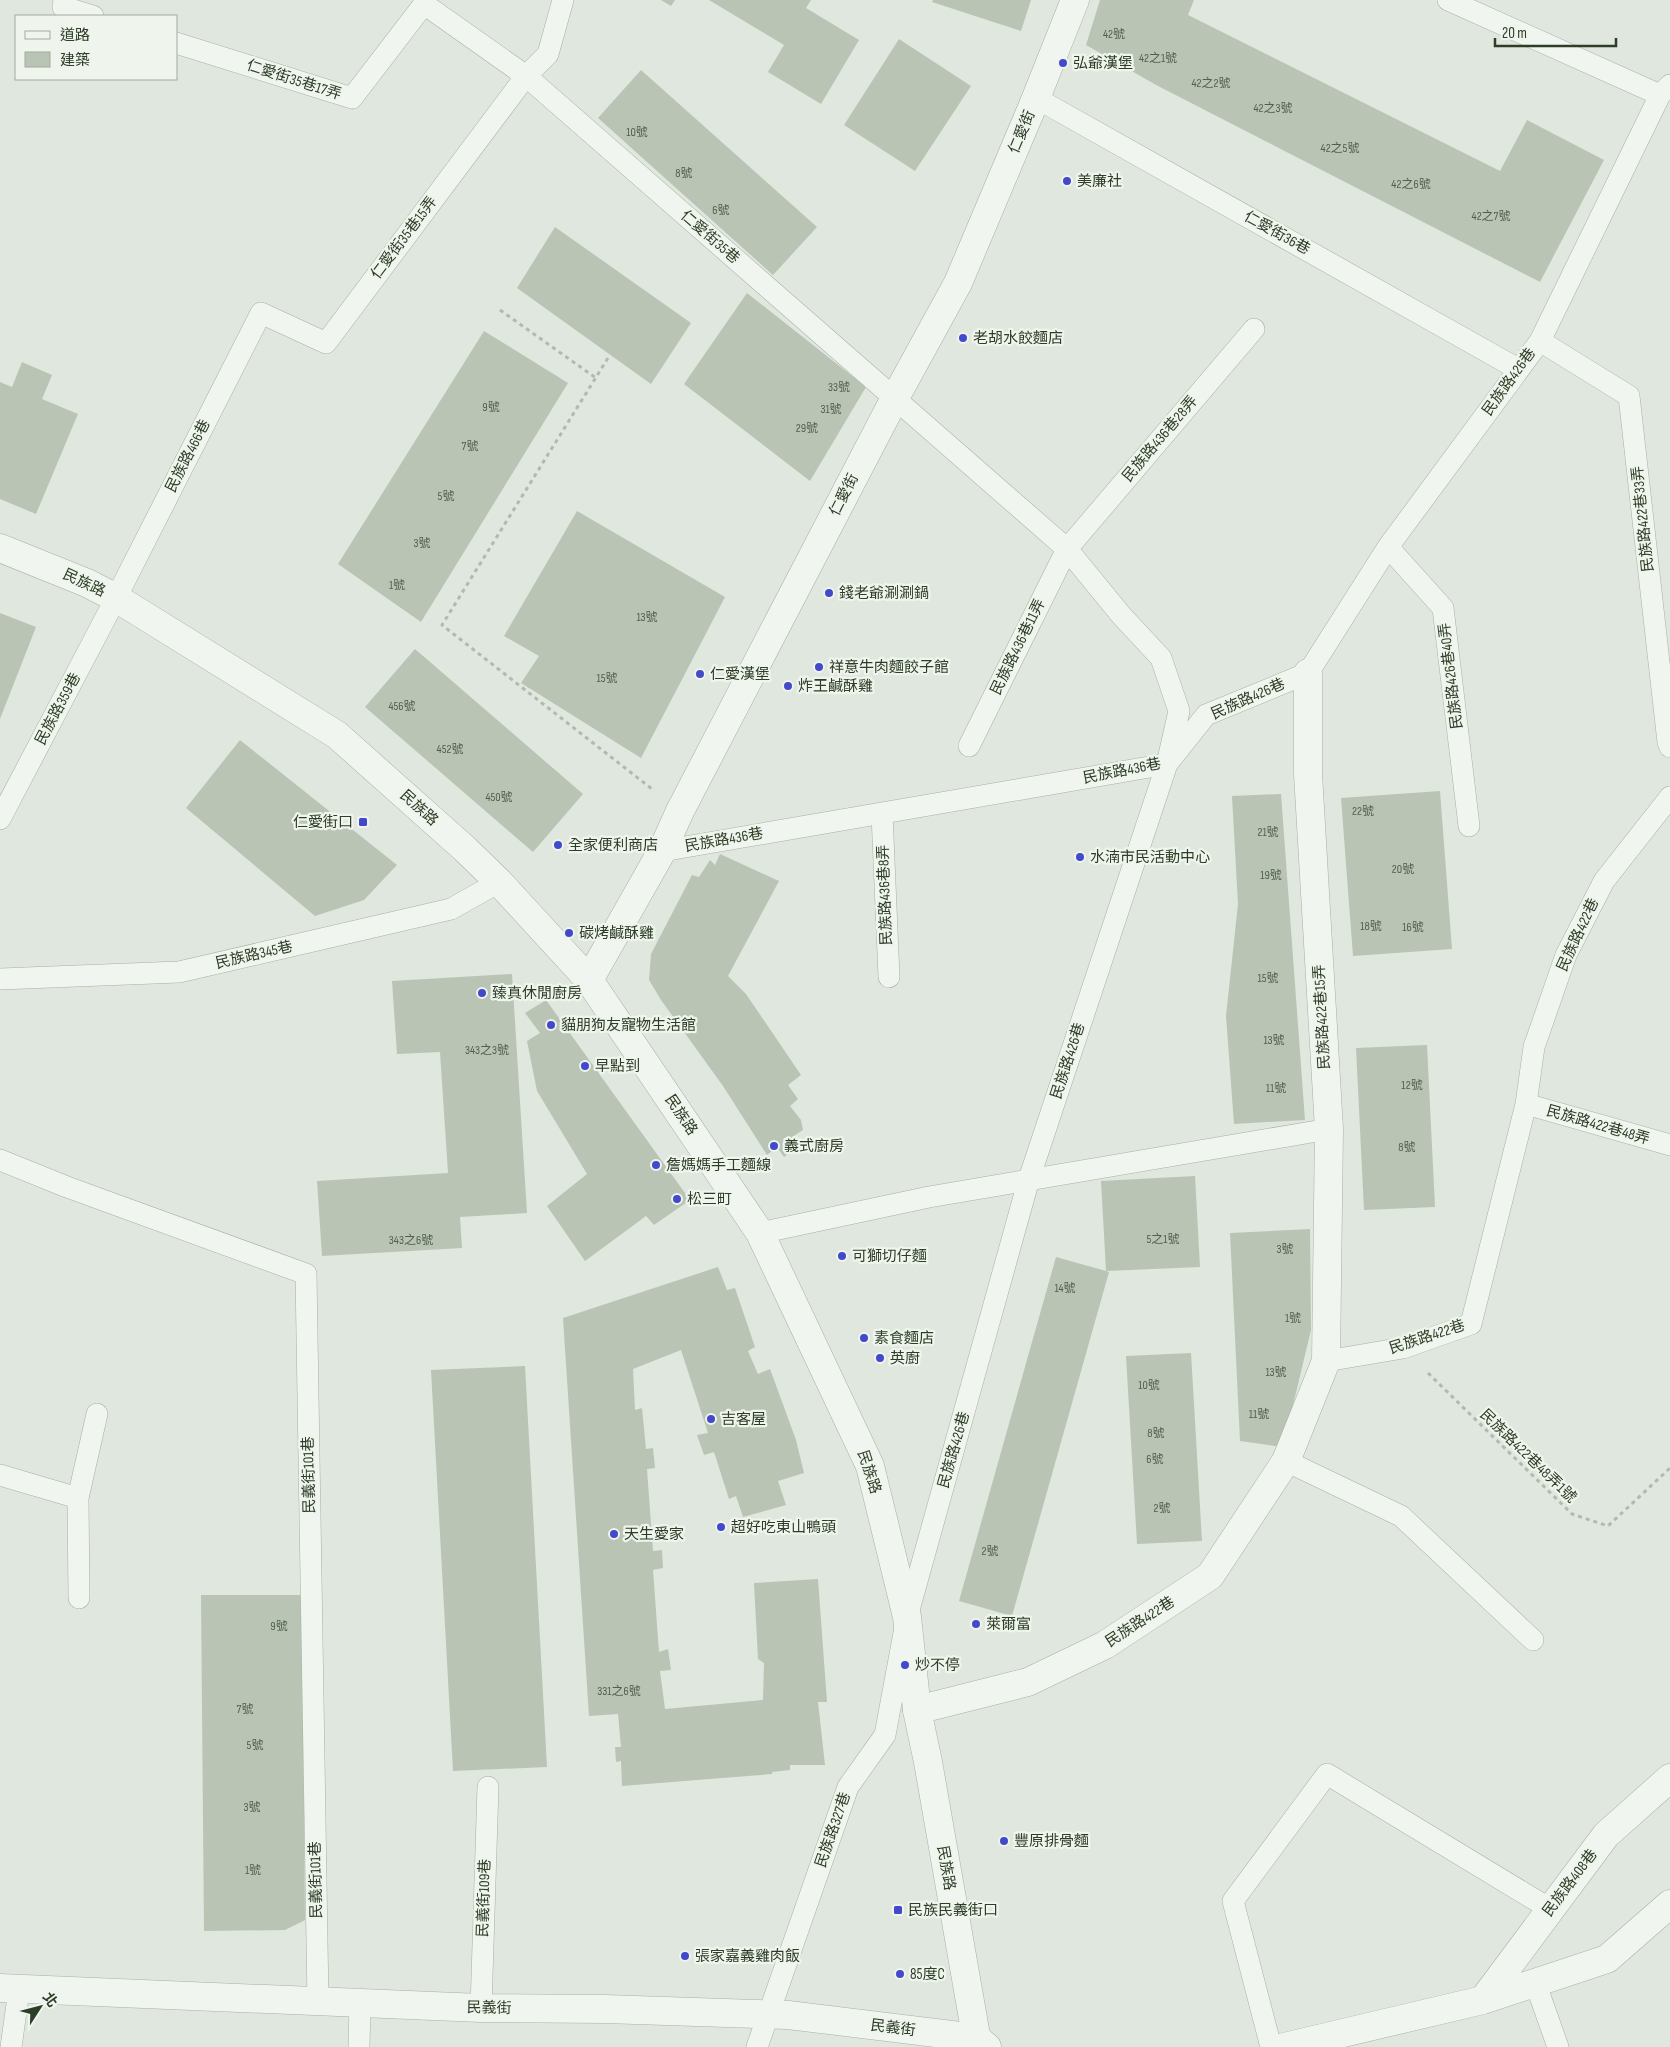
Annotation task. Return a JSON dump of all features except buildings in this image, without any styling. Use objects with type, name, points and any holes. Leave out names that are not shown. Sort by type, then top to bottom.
[{"type":"street","name":"仁愛街","points":[[589,980],[662,851],[680,811],[895,398],[958,283],[1075,0]]},
{"type":"street","name":"民族路","points":[[0,548],[87,583],[116,598],[337,735],[465,849],[499,882],[589,980],[760,1233],[870,1466],[907,1617],[916,1710],[928,1762],[980,2044]]},
{"type":"street","name":"民族路422巷15弄","points":[[1308,673],[1308,774],[1329,1129],[1326,1361]]},
{"type":"street","name":"民族路422巷","points":[[916,1710],[1028,1682],[1105,1645],[1210,1576],[1286,1461],[1326,1361]]},
{"type":"street","name":"民族路408巷","points":[[1483,2000],[1606,1834],[1670,1778]]},
{"type":"street","points":[[1284,2047],[1483,2000],[1608,1960],[1670,1904]]},
{"type":"street","name":"民義街","points":[[9,1989],[360,2004],[788,2015],[980,2044]]},
{"type":"lane","points":[[526,76],[548,54],[562,0]]},
{"type":"lane","points":[[1448,0],[1665,90]]},
{"type":"lane","name":"仁愛街35巷17弄","points":[[178,44],[352,98],[422,2],[526,76]]},
{"type":"lane","points":[[61,8],[89,15]]},
{"type":"lane","name":"仁愛街35巷15弄","points":[[261,313],[326,343],[526,76]]},
{"type":"lane","name":"仁愛街35巷","points":[[526,76],[895,398]]},
{"type":"lane","name":"民族路426巷","points":[[907,1617],[1029,1179],[1167,764],[1206,716],[1308,673],[1388,547],[1540,341],[1665,90]]},
{"type":"lane","name":"仁愛街36巷","points":[[1036,98],[1518,369]]},
{"type":"lane","name":"民族路466巷","points":[[116,598],[261,313]]},
{"type":"lane","name":"民族路436巷28弄","points":[[1067,549],[1254,329]]},
{"type":"lane","name":"民族路422巷33弄","points":[[1540,341],[1629,396],[1668,742],[1670,746]]},
{"type":"lane","name":"民族路436巷","points":[[662,851],[1167,764],[1179,710],[1161,658],[1121,614],[1067,549],[895,398]]},
{"type":"lane","name":"民族路426巷40弄","points":[[1388,547],[1442,608],[1469,826]]},
{"type":"lane","name":"民族路436巷11弄","points":[[969,746],[1067,549]]},
{"type":"lane","name":"民族路359巷","points":[[0,819],[116,598]]},
{"type":"lane","name":"民族路422巷","points":[[1326,1361],[1403,1348],[1471,1324],[1526,1104],[1534,1047],[1566,955],[1604,881],[1670,797]]},
{"type":"lane","name":"民族路436巷8弄","points":[[882,814],[888,977]]},
{"type":"lane","name":"民族路345巷","points":[[0,978],[179,972],[451,909],[499,882]]},
{"type":"lane","name":"民族路422巷48弄","points":[[1526,1104],[1670,1145]]},
{"type":"lane","points":[[760,1233],[929,1197],[1329,1129]]},
{"type":"lane","name":"民義街101巷","points":[[0,1160],[67,1187],[306,1274],[318,2002]]},
{"type":"lane","points":[[79,1598],[78,1498],[97,1414]]},
{"type":"lane","points":[[1286,1461],[1401,1516],[1533,1640]]},
{"type":"lane","points":[[0,1475],[78,1498]]},
{"type":"lane","name":"民族路327巷","points":[[758,2047],[848,1787],[884,1734],[907,1617]]},
{"type":"lane","points":[[1271,2047],[1233,1902],[1327,1774],[1550,1909]]},
{"type":"lane","name":"民義街109巷","points":[[481,2008],[488,1787]]},
{"type":"lane","points":[[1535,1982],[1558,2047]]},
{"type":"lane","points":[[9,1989],[11,2047]]},
{"type":"lane","points":[[359,2047],[360,2004]]},
{"type":"path","points":[[500,310],[596,378]]},
{"type":"path","points":[[608,358],[442,625],[680,811]]},
{"type":"path","name":"民族路422巷48弄1號","points":[[1403,1348],[1572,1514],[1608,1526],[1670,1468]]},
{"type":"place","name":"弘爺漢堡","points":[[1063,63]]},
{"type":"place","name":"美廉社","points":[[1067,181]]},
{"type":"place","name":"老胡水餃麵店","points":[[963,338]]},
{"type":"place","name":"錢老爺涮涮鍋","points":[[829,593]]},
{"type":"place","name":"祥意牛肉麵餃子館","points":[[819,667]]},
{"type":"place","name":"仁愛漢堡","points":[[700,674]]},
{"type":"place","name":"炸王鹹酥雞","points":[[788,686]]},
{"type":"place","name":"仁愛街口","points":[[363,822]]},
{"type":"place","name":"全家便利商店","points":[[558,845]]},
{"type":"place","name":"水湳市民活動中心","points":[[1080,857]]},
{"type":"place","name":"碳烤鹹酥雞","points":[[569,933]]},
{"type":"place","name":"臻真休閒廚房","points":[[482,993]]},
{"type":"place","name":"貓朋狗友寵物生活館","points":[[551,1025]]},
{"type":"place","name":"早點到","points":[[585,1066]]},
{"type":"place","name":"義式廚房","points":[[774,1146]]},
{"type":"place","name":"詹媽媽手工麵線","points":[[656,1165]]},
{"type":"place","name":"松三町","points":[[677,1199]]},
{"type":"place","name":"可獅切仔麵","points":[[842,1256]]},
{"type":"place","name":"素食麵店","points":[[864,1338]]},
{"type":"place","name":"英廚","points":[[880,1358]]},
{"type":"place","name":"吉客屋","points":[[711,1419]]},
{"type":"place","name":"超好吃東山鴨頭","points":[[721,1527]]},
{"type":"place","name":"天生愛家","points":[[614,1534]]},
{"type":"place","name":"萊爾富","points":[[976,1624]]},
{"type":"place","name":"炒不停","points":[[905,1665]]},
{"type":"place","name":"豐原排骨麵","points":[[1004,1841]]},
{"type":"place","name":"民族民義街口","points":[[898,1910]]},
{"type":"place","name":"張家嘉義雞肉飯","points":[[685,1956]]},
{"type":"place","name":"85度C","points":[[900,1974]]}]
